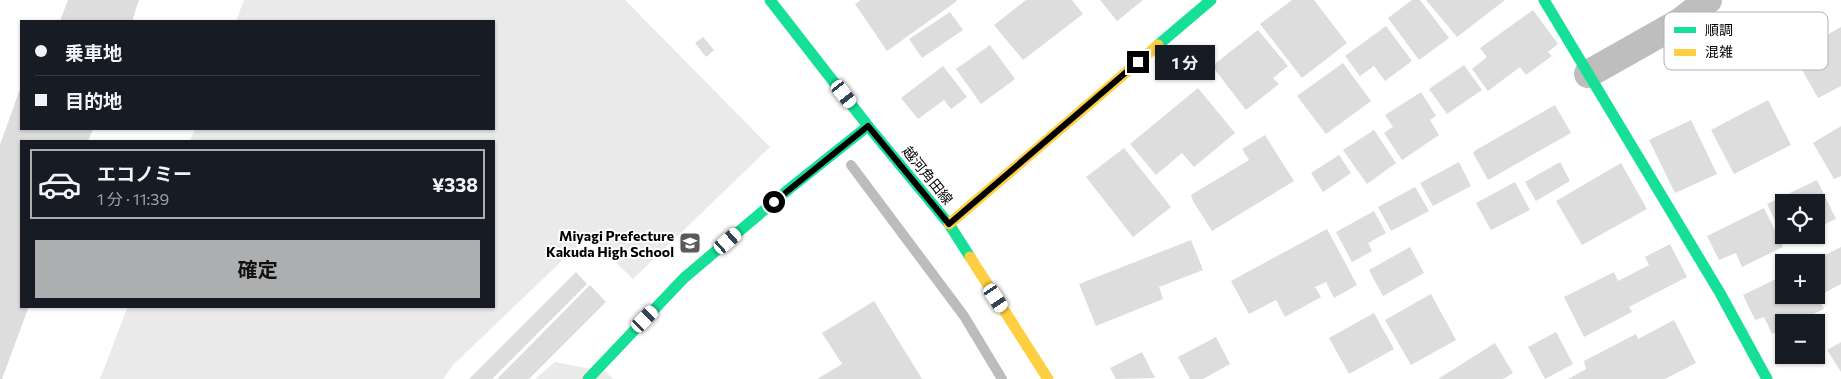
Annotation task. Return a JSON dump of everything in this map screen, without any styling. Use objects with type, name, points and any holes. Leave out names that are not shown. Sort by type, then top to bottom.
[{"type":"street","name":"越河角田線","points":[[770,0],[868,126],[949,224],[1048,379]]},
{"type":"street","points":[[949,224],[1211,0]]},
{"type":"street","points":[[1544,0],[1720,294],[1767,379]]},
{"type":"street","points":[[1693,12],[1708,0]]},
{"type":"street","points":[[1588,74],[1664,31]]},
{"type":"street","points":[[588,379],[684,278],[789,189],[868,126]]},
{"type":"shaded area","points":[[244,0],[625,0],[770,147],[633,279],[588,236],[453,365],[443,379],[100,379],[127,308],[495,308],[495,140],[190,140],[195,130],[495,130],[495,20],[236,20]]},
{"type":"shaded area","points":[[555,362],[606,372],[613,379],[535,379]]},
{"type":"building","points":[[68,0],[139,0],[132,20],[60,20]]},
{"type":"building","points":[[861,0],[957,1],[887,51],[855,4]]},
{"type":"building","points":[[1026,0],[1072,0],[1083,14],[1023,60],[994,25]]},
{"type":"building","points":[[1100,0],[1143,0],[1117,21]]},
{"type":"building","points":[[1292,0],[1314,0],[1347,43],[1302,78],[1260,24]]},
{"type":"building","points":[[1412,0],[1420,0],[1449,38],[1419,60],[1388,18]]},
{"type":"building","points":[[1426,0],[1505,0],[1457,37]]},
{"type":"building","points":[[1533,10],[1558,44],[1548,52],[1552,56],[1526,75],[1520,67],[1488,91],[1472,69],[1487,57],[1480,48]]},
{"type":"building","points":[[950,12],[963,30],[922,58],[909,39]]},
{"type":"building","points":[[1386,26],[1412,61],[1385,81],[1374,66],[1360,76],[1345,56]]},
{"type":"building","points":[[1841,27],[1841,86],[1818,98],[1802,70],[1828,70],[1828,34]]},
{"type":"building","points":[[1258,30],[1288,66],[1273,78],[1279,84],[1246,110],[1212,66]]},
{"type":"building","points":[[703,37],[714,50],[706,57],[695,43]]},
{"type":"building","points":[[990,45],[1015,79],[981,104],[956,69]]},
{"type":"building","points":[[1343,63],[1371,101],[1326,134],[1297,96]]},
{"type":"building","points":[[1464,65],[1482,90],[1447,114],[1429,89]]},
{"type":"building","points":[[943,66],[967,97],[951,109],[944,100],[918,119],[901,98]]},
{"type":"building","points":[[1198,88],[1235,133],[1194,167],[1182,153],[1156,175],[1130,144]]},
{"type":"building","points":[[20,89],[20,130],[93,130],[88,140],[20,140],[20,308],[28,308],[2,379],[0,379],[0,145]]},
{"type":"building","points":[[1421,92],[1436,116],[1430,120],[1439,135],[1402,160],[1384,133],[1393,127],[1385,115]]},
{"type":"building","points":[[1768,100],[1791,145],[1734,174],[1711,130]]},
{"type":"building","points":[[1555,105],[1571,133],[1488,180],[1473,153]]},
{"type":"building","points":[[1691,120],[1717,174],[1675,193],[1649,140]]},
{"type":"building","points":[[1841,126],[1841,176],[1834,179],[1813,143]]},
{"type":"building","points":[[1374,130],[1396,163],[1367,184],[1343,150]]},
{"type":"building","points":[[1265,135],[1294,181],[1212,231],[1191,195],[1249,160],[1242,149]]},
{"type":"building","points":[[1124,148],[1171,207],[1133,237],[1086,177]]},
{"type":"building","points":[[1339,155],[1351,173],[1323,192],[1311,173]]},
{"type":"building","points":[[1459,162],[1471,186],[1433,206],[1420,183]]},
{"type":"building","points":[[1560,162],[1570,181],[1536,201],[1525,182]]},
{"type":"building","points":[[1621,163],[1647,209],[1582,245],[1556,201]]},
{"type":"building","points":[[1817,180],[1824,194],[1788,194]]},
{"type":"building","points":[[1515,182],[1530,210],[1491,230],[1476,203]]},
{"type":"building","points":[[1415,187],[1429,211],[1391,231],[1378,207]]},
{"type":"building","points":[[1825,196],[1836,219],[1825,224]]},
{"type":"building","points":[[1775,200],[1775,220],[1767,204]]},
{"type":"building","points":[[1764,208],[1775,231],[1775,244],[1782,244],[1783,247],[1742,267],[1736,253],[1719,260],[1707,236]]},
{"type":"building","points":[[1374,211],[1386,233],[1368,243],[1372,251],[1352,262],[1336,232]]},
{"type":"building","points":[[1327,229],[1357,285],[1334,298],[1326,282],[1315,287],[1321,297],[1285,317],[1276,300],[1249,314],[1231,281]]},
{"type":"building","points":[[1191,240],[1203,270],[1159,287],[1163,299],[1096,326],[1079,284]]},
{"type":"building","points":[[1670,244],[1687,277],[1629,307],[1632,312],[1584,337],[1564,297],[1614,272],[1618,281],[1649,265],[1645,257]]},
{"type":"building","points":[[1410,247],[1424,273],[1383,296],[1369,270]]},
{"type":"building","points":[[1841,247],[1841,284],[1825,292],[1825,255]]},
{"type":"building","points":[[576,272],[587,284],[492,379],[469,379]]},
{"type":"building","points":[[1775,279],[1775,304],[1821,304],[1824,309],[1813,314],[1775,314],[1775,332],[1772,334],[1764,317],[1755,320],[1743,295]]},
{"type":"building","points":[[590,285],[606,302],[529,379],[497,379]]},
{"type":"building","points":[[1431,294],[1456,340],[1411,365],[1385,320]]},
{"type":"building","points":[[874,301],[922,379],[817,379],[842,364],[822,333]]},
{"type":"building","points":[[1374,313],[1394,349],[1349,374],[1329,338]]},
{"type":"building","points":[[1674,320],[1696,363],[1665,379],[1568,379],[1586,369],[1584,361],[1636,334],[1638,339]]},
{"type":"building","points":[[1556,332],[1573,364],[1545,379],[1528,347]]},
{"type":"building","points":[[1216,337],[1230,364],[1203,379],[1190,379],[1178,357]]},
{"type":"building","points":[[1841,342],[1841,372],[1827,350]]},
{"type":"building","points":[[1495,343],[1513,373],[1503,379],[1438,379]]},
{"type":"building","points":[[1142,352],[1155,378],[1116,379],[1110,368]]},
{"type":"waterway","points":[[851,165],[964,316],[1002,379]]},
{"type":"traffic: fast","points":[[770,0],[868,126],[949,224],[970,257]]},
{"type":"traffic: fast","points":[[1158,45],[1211,0]]},
{"type":"traffic: fast","points":[[1544,0],[1720,293],[1767,379]]},
{"type":"traffic: fast","points":[[588,379],[684,278],[789,189],[868,126]]},
{"type":"traffic: slow","points":[[949,224],[1158,45]]},
{"type":"traffic: slow","points":[[970,257],[1048,379]]},
{"type":"place","name":"Miyagi Prefecture Kakuda High School","points":[[690,243]]},
{"type":"route","points":[[774,202],[868,126],[949,224],[1138,62]]}]
